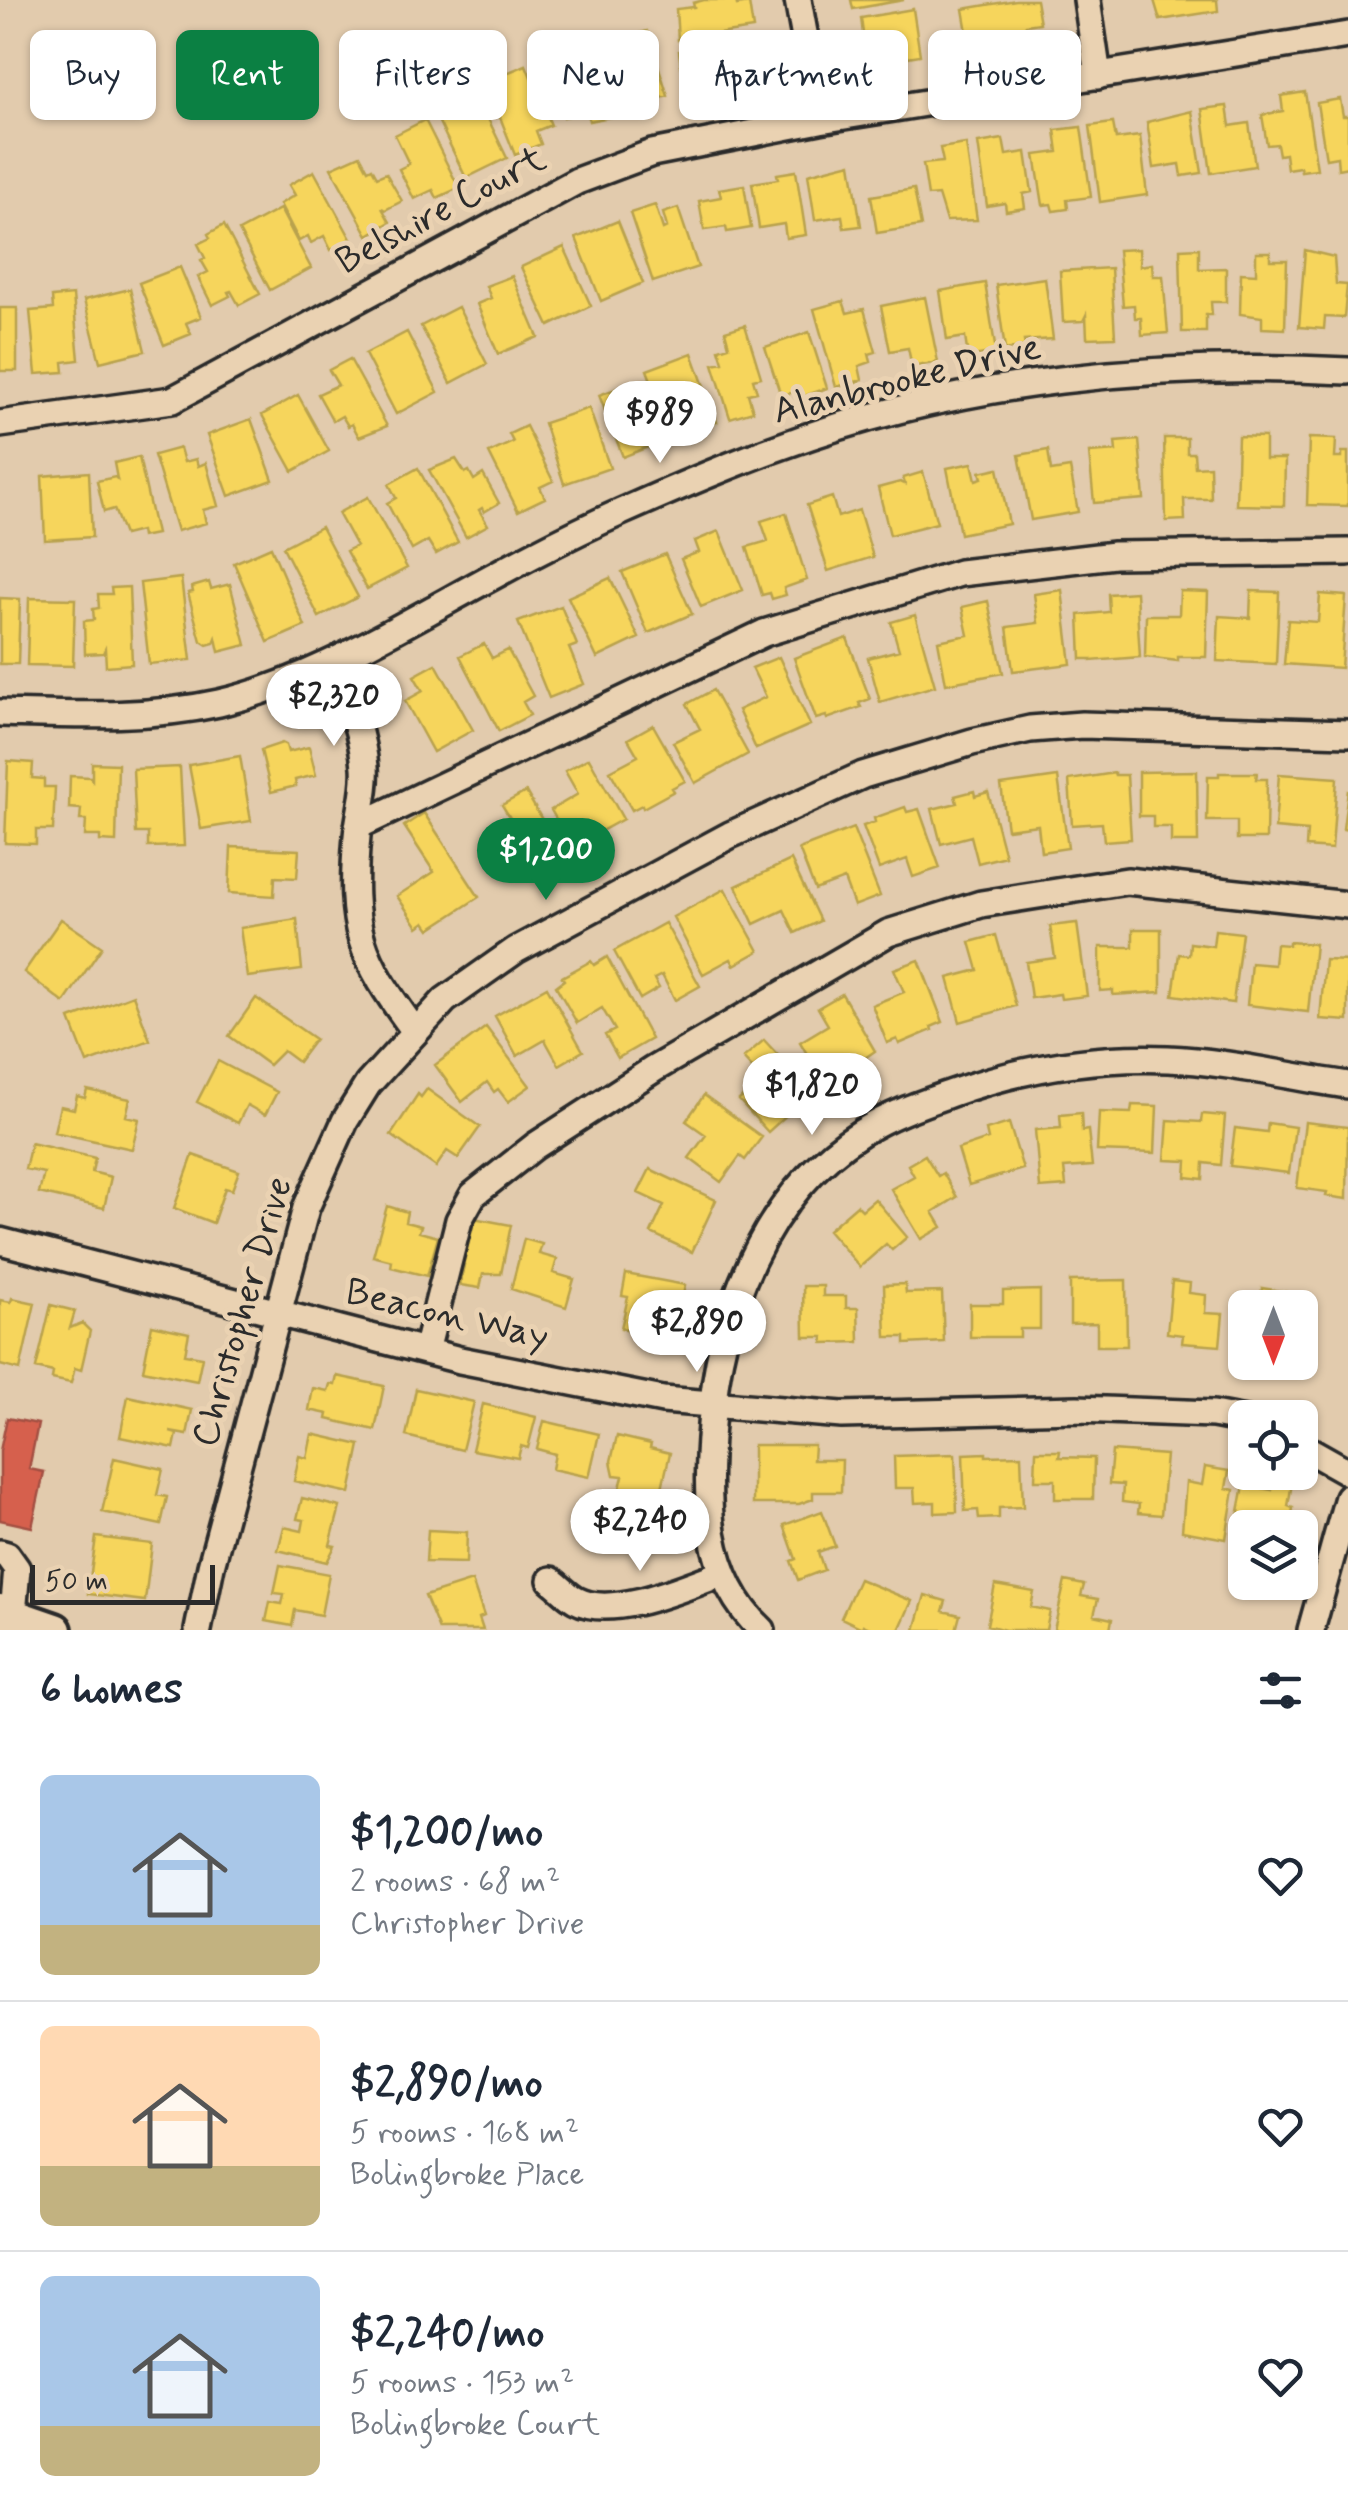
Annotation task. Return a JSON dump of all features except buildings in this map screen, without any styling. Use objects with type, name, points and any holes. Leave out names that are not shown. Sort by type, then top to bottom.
[{"type":"main road","points":[[6,1613],[54,1630]]},
{"type":"street","points":[[798,0],[804,30]]},
{"type":"street","points":[[1087,0],[1098,76]]},
{"type":"street","name":"Belshire Court","points":[[908,106],[1348,35]]},
{"type":"street","name":"Belshire Court","points":[[0,424],[172,400],[577,180],[652,154],[820,120]]},
{"type":"street","name":"Alanbrooke Drive","points":[[0,713],[118,715],[177,710],[255,694],[334,663],[514,565],[622,512],[783,445],[928,404],[1093,376],[1222,366],[1348,371]]},
{"type":"street","points":[[358,826],[764,633],[960,573],[1114,555],[1348,552]]},
{"type":"street","points":[[334,663],[356,720],[366,770],[353,901],[357,927],[371,968],[414,1030]]},
{"type":"street","name":"Christopher Drive","points":[[198,1630],[211,1566],[306,1208],[345,1121],[368,1084],[445,1000],[516,950],[730,835],[864,775],[972,742],[1030,729],[1082,725],[1348,733]]},
{"type":"street","points":[[426,1351],[459,1220],[472,1196],[535,1146],[654,1069],[888,933],[981,904],[1127,881],[1348,904]]},
{"type":"street","points":[[762,1630],[731,1591],[709,1517],[706,1484],[712,1404],[745,1272],[768,1230],[812,1174],[858,1134],[896,1113],[1005,1075],[1090,1060],[1170,1059],[1348,1085]]},
{"type":"street","name":"Beacon Way","points":[[0,1241],[426,1351],[662,1400],[842,1415],[1077,1409],[1228,1417]]},
{"type":"street","points":[[1318,1455],[1348,1472]]},
{"type":"street","points":[[1310,1630],[1348,1497]]},
{"type":"street","points":[[0,1553],[7,1554],[17,1568],[6,1613]]},
{"type":"street","points":[[551,1580],[579,1602],[617,1605],[638,1604],[723,1573]]}]
